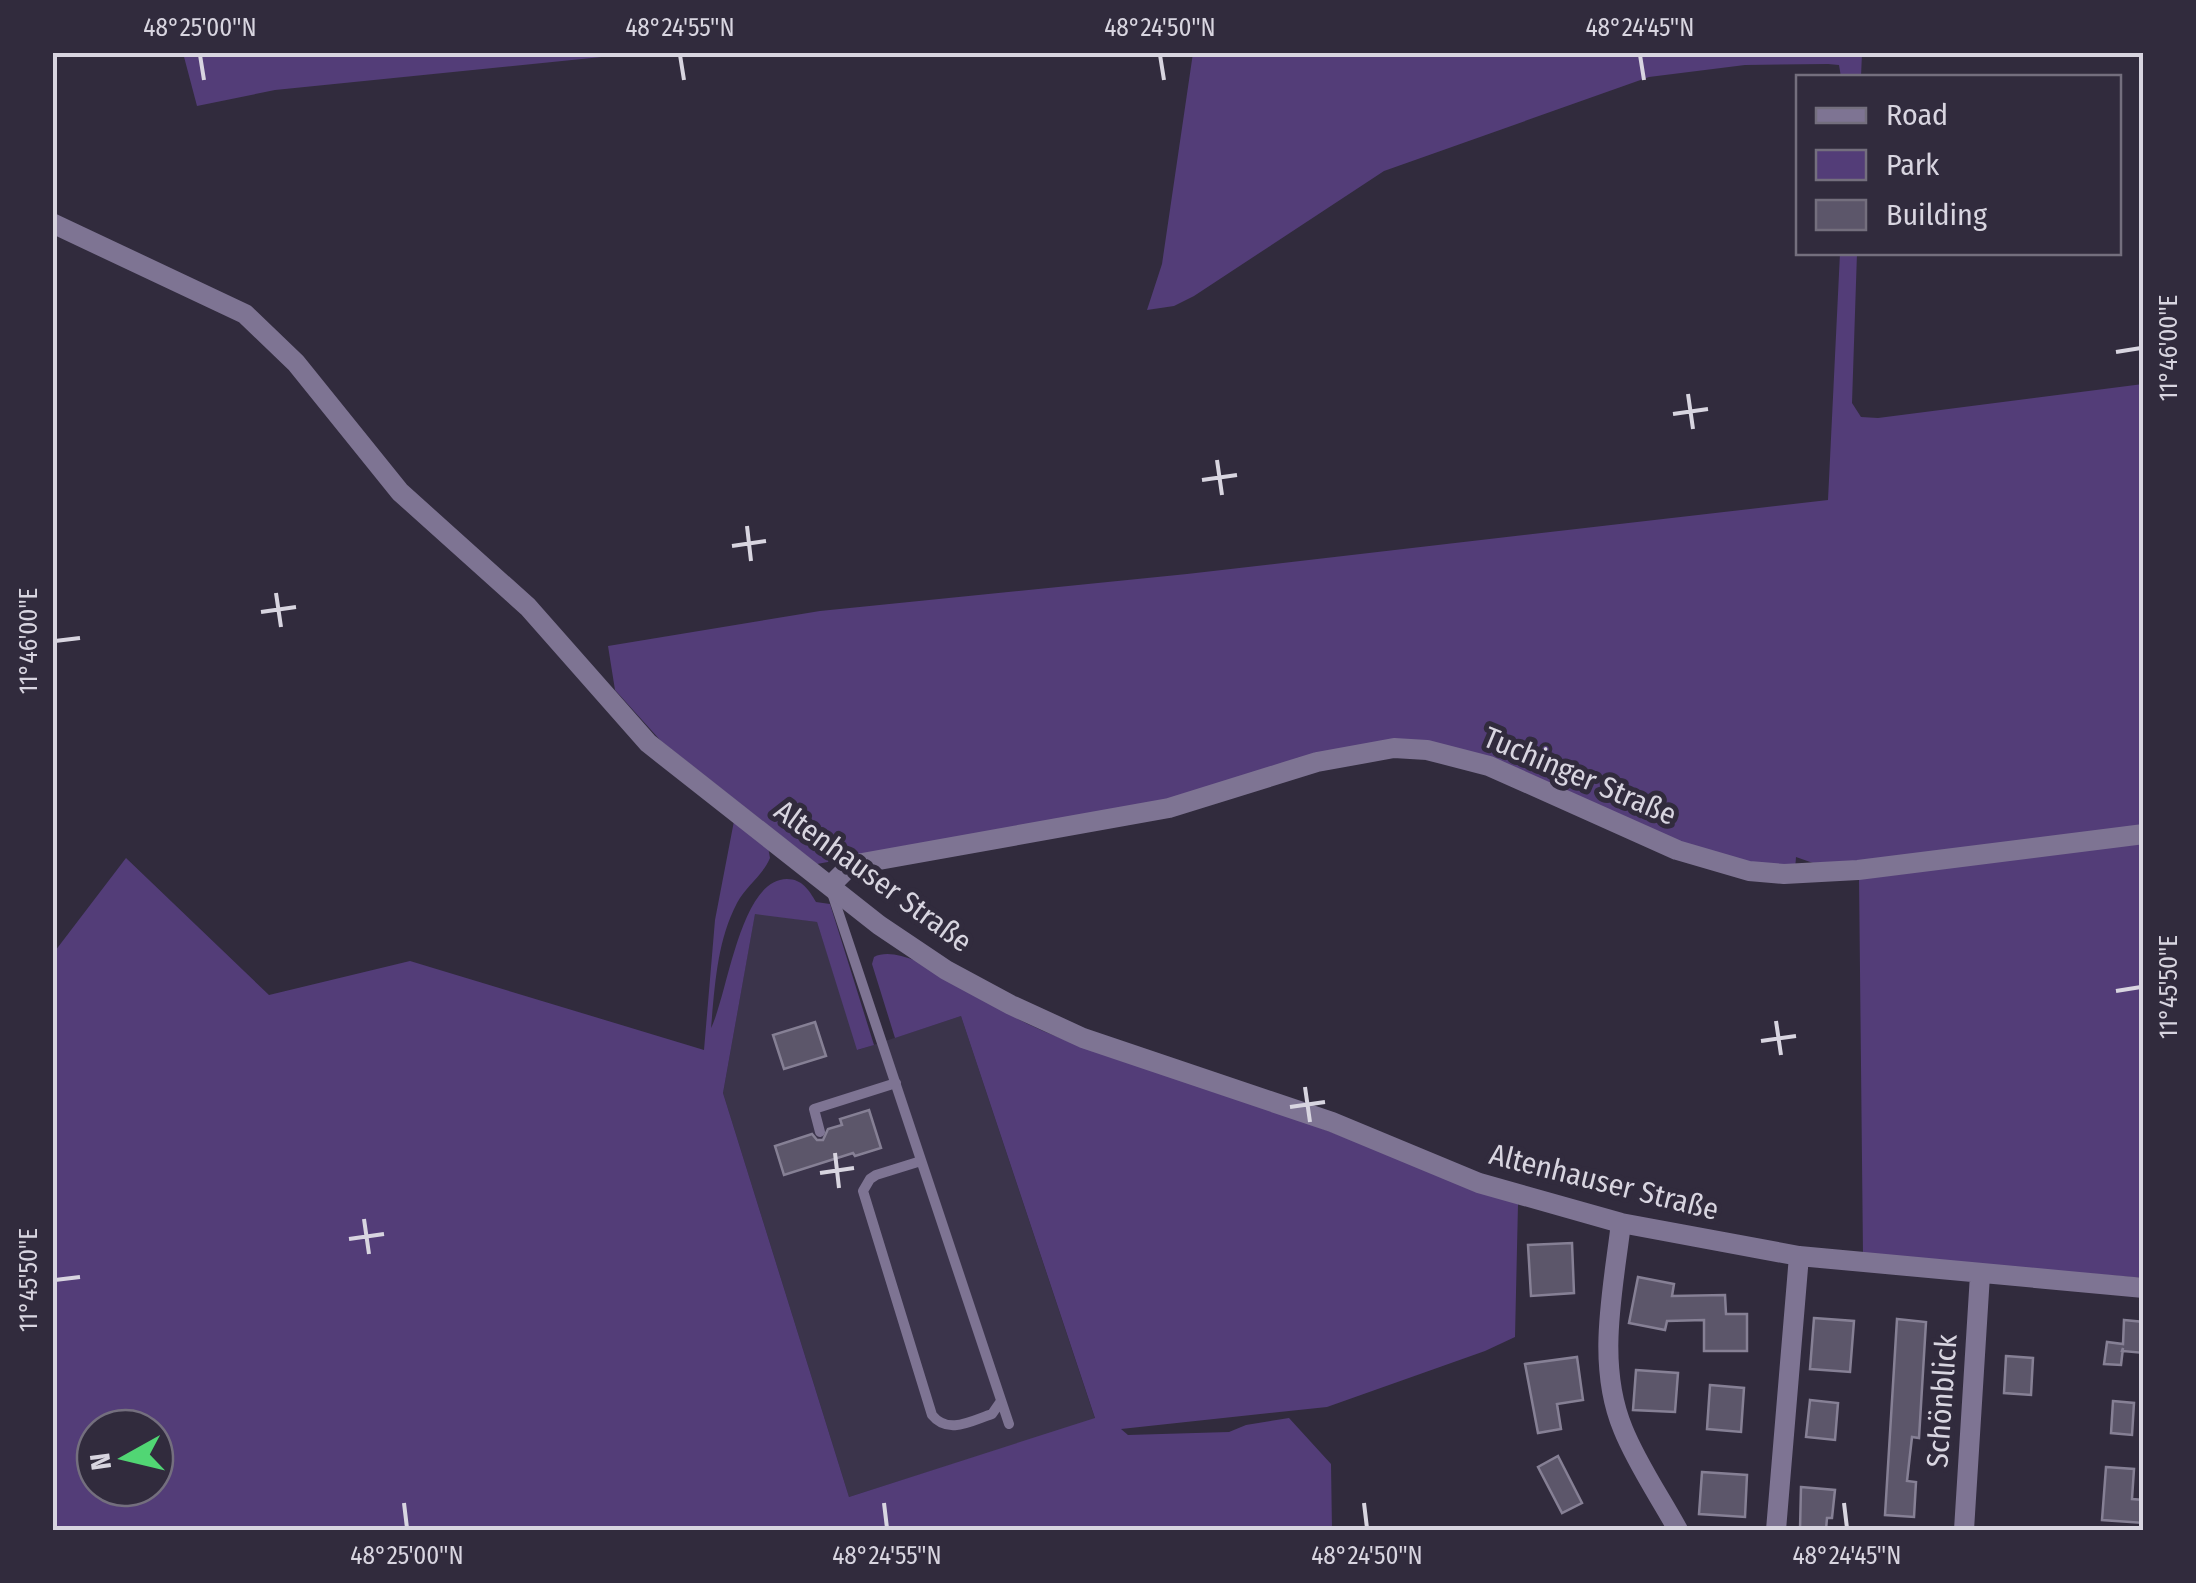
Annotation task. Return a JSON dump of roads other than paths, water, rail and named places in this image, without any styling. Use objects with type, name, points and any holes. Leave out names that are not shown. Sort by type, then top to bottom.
[{"type":"street","name":"Altenhauser Straße","points":[[52,223],[244,314],[261,327],[296,363],[400,492],[528,607],[648,743],[830,886],[946,970],[1046,1022],[1128,1054],[1332,1122],[1479,1182],[1621,1224],[1799,1256],[2144,1288]]},
{"type":"street","name":"Tuchinger Straße","points":[[830,886],[851,865],[1169,808],[1317,762],[1394,748],[1426,750],[1489,766],[1677,850],[1749,871],[1784,874],[1858,870],[2144,834]]},
{"type":"street","points":[[1621,1224],[1609,1324],[1609,1378],[1622,1429],[1678,1530]]},
{"type":"street","points":[[1776,1530],[1799,1256]]},
{"type":"street","name":"Schönblick","points":[[1964,1530],[1980,1275]]},
{"type":"lane","points":[[830,886],[1009,1424]]},
{"type":"lane","points":[[820,1132],[814,1109],[896,1084]]},
{"type":"lane","points":[[921,1161],[870,1179],[864,1202],[932,1415],[941,1424],[954,1426],[992,1414],[1001,1401]]}]
